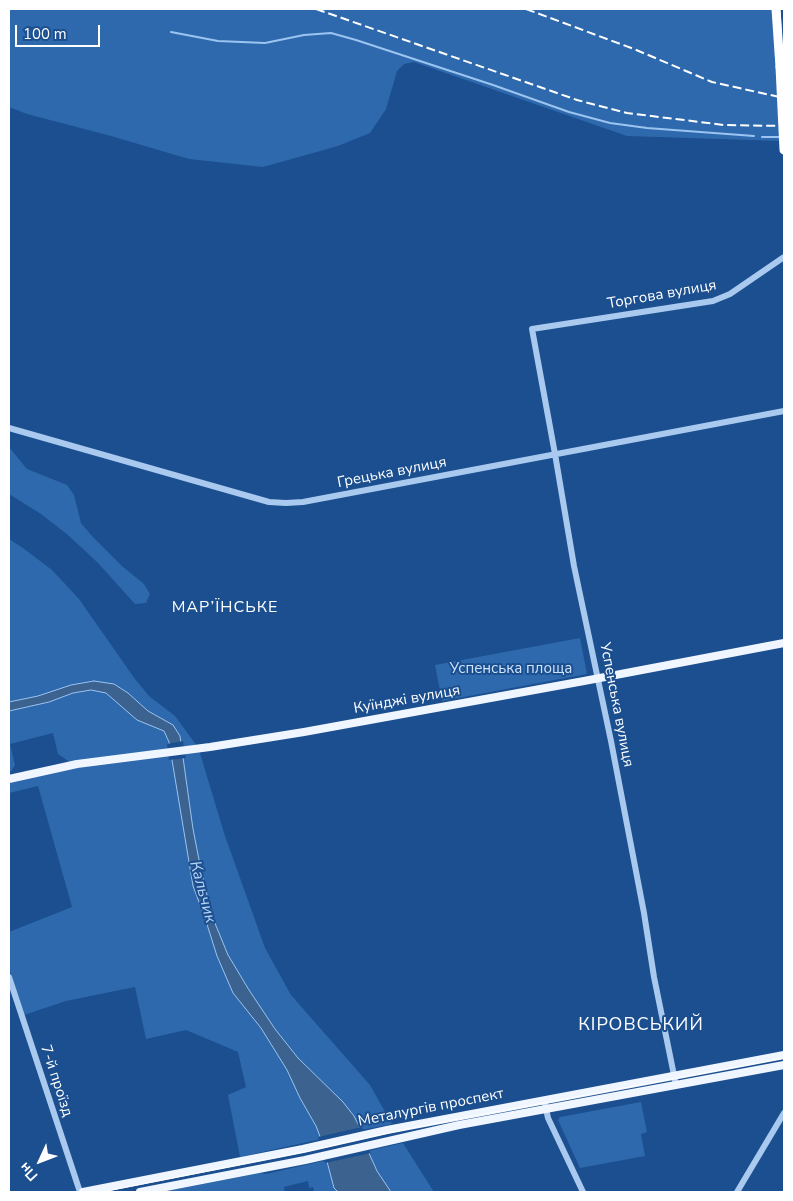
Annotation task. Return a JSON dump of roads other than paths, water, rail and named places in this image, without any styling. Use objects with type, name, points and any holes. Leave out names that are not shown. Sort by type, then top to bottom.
[{"type":"highway","points":[[776,9],[784,150]]},
{"type":"main road","name":"Куїнджі вулиця","points":[[9,779],[77,764],[304,732],[784,642]]},
{"type":"main road","name":"Металургів проспект","points":[[82,1192],[303,1149],[387,1130],[784,1055]]},
{"type":"main road","name":"Металургів проспект","points":[[140,1192],[305,1160],[459,1125],[784,1064]]},
{"type":"street","name":"Торгова вулиця","points":[[532,329],[713,301],[730,294],[784,257]]},
{"type":"street","name":"Успенська вулиця","points":[[532,329],[574,566],[598,678],[676,1085]]},
{"type":"street","name":"Грецька вулиця","points":[[9,428],[263,500],[286,503],[303,502],[784,411]]},
{"type":"street","name":"7-й проїзд","points":[[9,977],[82,1192]]},
{"type":"street","points":[[544,1100],[548,1118],[583,1192]]},
{"type":"street","points":[[737,1192],[784,1113]]},
{"type":"water","name":"Кальчик","points":[[94,681],[114,684],[128,693],[148,711],[173,725],[180,736],[193,829],[201,870],[212,916],[228,955],[275,1029],[298,1058],[343,1102],[354,1116],[377,1171],[391,1192],[338,1192],[334,1188],[316,1126],[287,1070],[261,1028],[233,993],[217,956],[193,886],[169,742],[164,731],[137,720],[106,693],[91,690],[73,693],[49,702],[9,711],[9,702],[38,696],[71,685]]},
{"type":"waterway","points":[[171,32],[218,41],[265,43],[304,35],[331,33],[493,85],[569,112],[610,123],[647,128],[754,136]]},
{"type":"waterway","points":[[762,137],[779,137]]},
{"type":"tram line","points":[[780,9],[784,90]]},
{"type":"tram line","points":[[102,1192],[458,1119],[784,1058]]},
{"type":"railway","points":[[316,9],[577,100],[627,113],[724,125],[784,126]]},
{"type":"railway","points":[[526,9],[634,49],[712,82],[784,98]]},
{"type":"district","name":"МАР’ЇНСЬКЕ","points":[[225,608]]},
{"type":"district","name":"КІРОВСЬКИЙ","points":[[641,1026]]},
{"type":"park label","name":"Успенська площа","points":[[511,669]]}]
